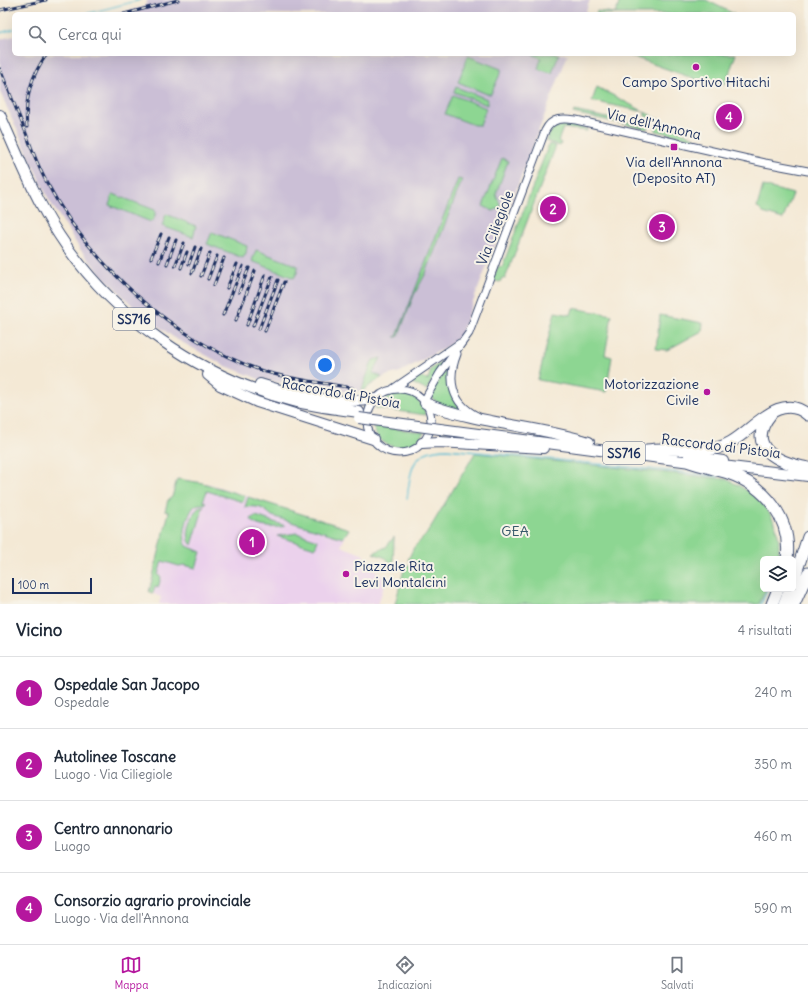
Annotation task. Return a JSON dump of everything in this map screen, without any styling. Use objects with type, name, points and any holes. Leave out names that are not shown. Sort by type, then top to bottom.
[{"type":"highway","name":"Raccordo di Pistoia","points":[[0,115],[45,212],[59,235],[84,269],[104,292],[134,319],[161,340],[228,378],[272,395],[359,415]]},
{"type":"highway","name":"Raccordo di Pistoia","points":[[0,129],[40,216],[60,246],[101,297],[132,325],[168,352],[208,375],[241,390],[281,404],[304,410],[359,415],[589,445],[690,462],[808,476]]},
{"type":"highway","points":[[194,360],[250,381],[303,396],[346,402],[376,399]]},
{"type":"highway","points":[[208,375],[220,385],[257,402],[373,439]]},
{"type":"highway","points":[[424,402],[451,412],[561,434],[589,445]]},
{"type":"highway","points":[[647,450],[660,448],[698,452],[716,448],[731,442],[763,416],[773,412],[791,408],[802,411],[808,415]]},
{"type":"highway","points":[[773,412],[763,428],[762,440],[766,448],[772,456],[780,461],[808,469]]},
{"type":"highway","points":[[422,443],[439,442],[571,450],[589,445]]},
{"type":"highway","name":"Raccordo di Pistoia","points":[[589,445],[647,450],[808,469]]},
{"type":"highway","points":[[690,462],[736,476],[751,484],[767,497],[778,512],[784,526],[788,546],[787,556]]},
{"type":"highway","points":[[796,573],[808,537]]},
{"type":"highway","points":[[787,603],[808,573]]},
{"type":"highway","points":[[772,604],[777,592]]},
{"type":"highway","points":[[787,603],[789,592]]},
{"type":"street","name":"Via dell'Annona","points":[[548,125],[558,119],[568,119],[806,172]]},
{"type":"street","name":"Via Ciliegiole","points":[[424,402],[440,373],[463,343],[548,125]]},
{"type":"street","points":[[392,390],[411,391],[424,402],[430,412],[431,423],[428,434],[422,443],[410,450],[396,452],[383,448],[373,439],[369,429],[368,418],[370,408],[376,399],[463,343]]},
{"type":"street","points":[[463,343],[452,370],[453,390],[463,407],[482,418]]},
{"type":"shaded area","points":[[148,0],[590,0],[586,12],[122,12],[144,7]]},
{"type":"shaded area","points":[[12,36],[12,56],[567,56],[460,336],[443,349],[400,372],[385,376],[361,392],[348,392],[312,388],[259,379],[226,366],[176,339],[138,311],[98,271],[80,249],[49,200],[0,92],[0,39]]},
{"type":"shaded area","points":[[177,479],[210,484],[349,529],[341,546],[364,555],[363,559],[371,562],[377,572],[386,580],[378,604],[159,604],[161,597],[149,592],[169,512],[165,511],[168,500],[172,497]]},
{"type":"green space","points":[[620,0],[706,0],[730,12],[616,12]]},
{"type":"green space","points":[[468,56],[501,69],[491,94],[487,94],[458,82]]},
{"type":"green space","points":[[536,56],[558,56],[552,73],[538,69],[541,58]]},
{"type":"green space","name":"Campo Sportivo Hitachi","points":[[631,56],[735,56],[726,82],[723,84],[695,79]]},
{"type":"green space","points":[[456,87],[487,99],[487,105],[454,92]]},
{"type":"green space","points":[[597,87],[644,112],[592,101]]},
{"type":"green space","points":[[453,95],[486,108],[480,125],[474,125],[445,114]]},
{"type":"green space","points":[[574,111],[645,126],[646,124],[649,124],[647,129],[573,113]]},
{"type":"green space","points":[[645,112],[698,140],[656,131],[656,120],[645,116]]},
{"type":"green space","points":[[566,124],[587,129],[587,131],[563,128],[558,141],[561,143],[560,146],[546,141],[552,129]]},
{"type":"green space","points":[[549,144],[556,146],[505,279],[502,278],[500,282],[495,281],[493,278],[498,266],[502,267]]},
{"type":"green space","points":[[502,158],[508,161],[496,194],[501,207],[493,211],[483,206]]},
{"type":"green space","points":[[458,179],[462,180],[426,273],[414,295],[398,337],[394,337],[397,336]]},
{"type":"green space","points":[[763,186],[793,194],[783,219],[763,213],[757,207]]},
{"type":"green space","points":[[113,194],[155,210],[155,217],[151,222],[109,205]]},
{"type":"green space","points":[[166,214],[196,226],[193,237],[162,226]]},
{"type":"green space","points":[[212,232],[247,246],[246,253],[243,258],[207,244]]},
{"type":"green space","points":[[256,250],[298,266],[297,273],[294,278],[252,261]]},
{"type":"green space","points":[[573,308],[612,315],[605,355],[612,357],[606,392],[538,380],[555,312],[571,315]]},
{"type":"green space","points":[[660,315],[703,323],[702,331],[667,350],[656,349]]},
{"type":"green space","points":[[381,358],[373,373],[382,377],[361,392],[373,360]]},
{"type":"green space","points":[[442,362],[445,362],[426,390],[410,382],[418,376],[428,380],[431,369]]},
{"type":"green space","points":[[450,365],[450,390],[463,411],[438,403],[431,396],[430,392]]},
{"type":"green space","points":[[396,393],[406,394],[415,398],[422,405],[426,415],[375,408],[383,399]]},
{"type":"green space","points":[[373,426],[424,432],[419,439],[412,444],[396,447],[381,441]]},
{"type":"green space","name":"GEA","points":[[475,453],[726,479],[739,485],[750,493],[767,510],[773,520],[779,545],[778,556],[760,556],[760,592],[765,592],[759,604],[395,604],[405,566],[413,566],[414,562],[408,560],[414,547],[426,535]]},
{"type":"green space","points":[[177,479],[203,483],[245,496],[243,502],[207,491],[203,501],[206,502],[205,504],[200,504],[193,508],[187,521],[185,533],[185,542],[187,546],[201,552],[196,568],[184,565],[179,566],[162,561],[158,575],[161,577],[158,588],[155,587],[153,593],[149,592],[169,512],[165,511],[168,500],[172,497]]},
{"type":"green space","points":[[248,497],[349,529],[343,538],[272,516],[260,508],[245,507]]},
{"type":"green space","points":[[200,507],[204,507],[200,511],[202,512],[192,545],[189,542],[188,531],[194,514]]},
{"type":"green space","points":[[255,516],[286,526],[272,527],[257,525],[251,519]]},
{"type":"green space","points":[[297,533],[318,540],[315,548],[277,536]]},
{"type":"green space","points":[[394,537],[393,566],[386,558],[373,553],[386,547]]},
{"type":"waterway","points":[[94,12],[140,0]]},
{"type":"waterway","points":[[0,33],[12,30]]},
{"type":"waterway","points":[[407,499],[410,479],[415,463],[426,453],[435,450],[447,449],[718,476]]},
{"type":"waterway","points":[[781,556],[782,551]]},
{"type":"waterway","points":[[761,604],[767,592]]},
{"type":"railway","points":[[0,10],[46,0]]},
{"type":"railway","points":[[132,12],[178,0]]},
{"type":"railway","points":[[27,127],[26,117],[30,89],[33,79],[46,56]]},
{"type":"railway","points":[[0,69],[34,155],[46,181],[64,211],[85,240],[109,268],[136,295],[165,318],[196,339],[228,357],[260,370],[294,379],[352,388]]},
{"type":"railway","points":[[151,258],[161,234]]},
{"type":"railway","points":[[159,262],[169,237]]},
{"type":"railway","points":[[167,264],[176,240]]},
{"type":"railway","points":[[175,266],[184,243]]},
{"type":"railway","points":[[189,264],[195,247]]},
{"type":"railway","points":[[192,273],[201,249]]},
{"type":"railway","points":[[181,268],[187,252]]},
{"type":"railway","points":[[201,276],[210,253]]},
{"type":"railway","points":[[208,279],[217,256]]},
{"type":"railway","points":[[214,285],[224,258]]},
{"type":"railway","points":[[227,288],[237,264]]},
{"type":"railway","points":[[223,315],[243,266]]},
{"type":"railway","points":[[239,292],[249,268]]},
{"type":"railway","points":[[236,320],[255,271]]},
{"type":"railway","points":[[247,325],[265,275]]},
{"type":"railway","points":[[253,326],[272,277]]},
{"type":"railway","points":[[259,329],[278,280]]},
{"type":"railway","points":[[265,331],[284,282]]},
{"type":"place","name":"Campo Sportivo Hitachi","points":[[696,67]]},
{"type":"place","name":"Consorzio agrario provinciale","points":[[729,117]]},
{"type":"place","name":"Via dell'Annona (Deposito AT)","points":[[674,147]]},
{"type":"place","name":"Autolinee Toscane","points":[[553,209]]},
{"type":"place","name":"Centro annonario","points":[[662,227]]},
{"type":"place","name":"Motorizzazione Civile","points":[[707,392]]},
{"type":"place","name":"Ospedale San Jacopo","points":[[252,542]]},
{"type":"place","name":"Piazzale Rita Levi Montalcini","points":[[346,574]]}]
